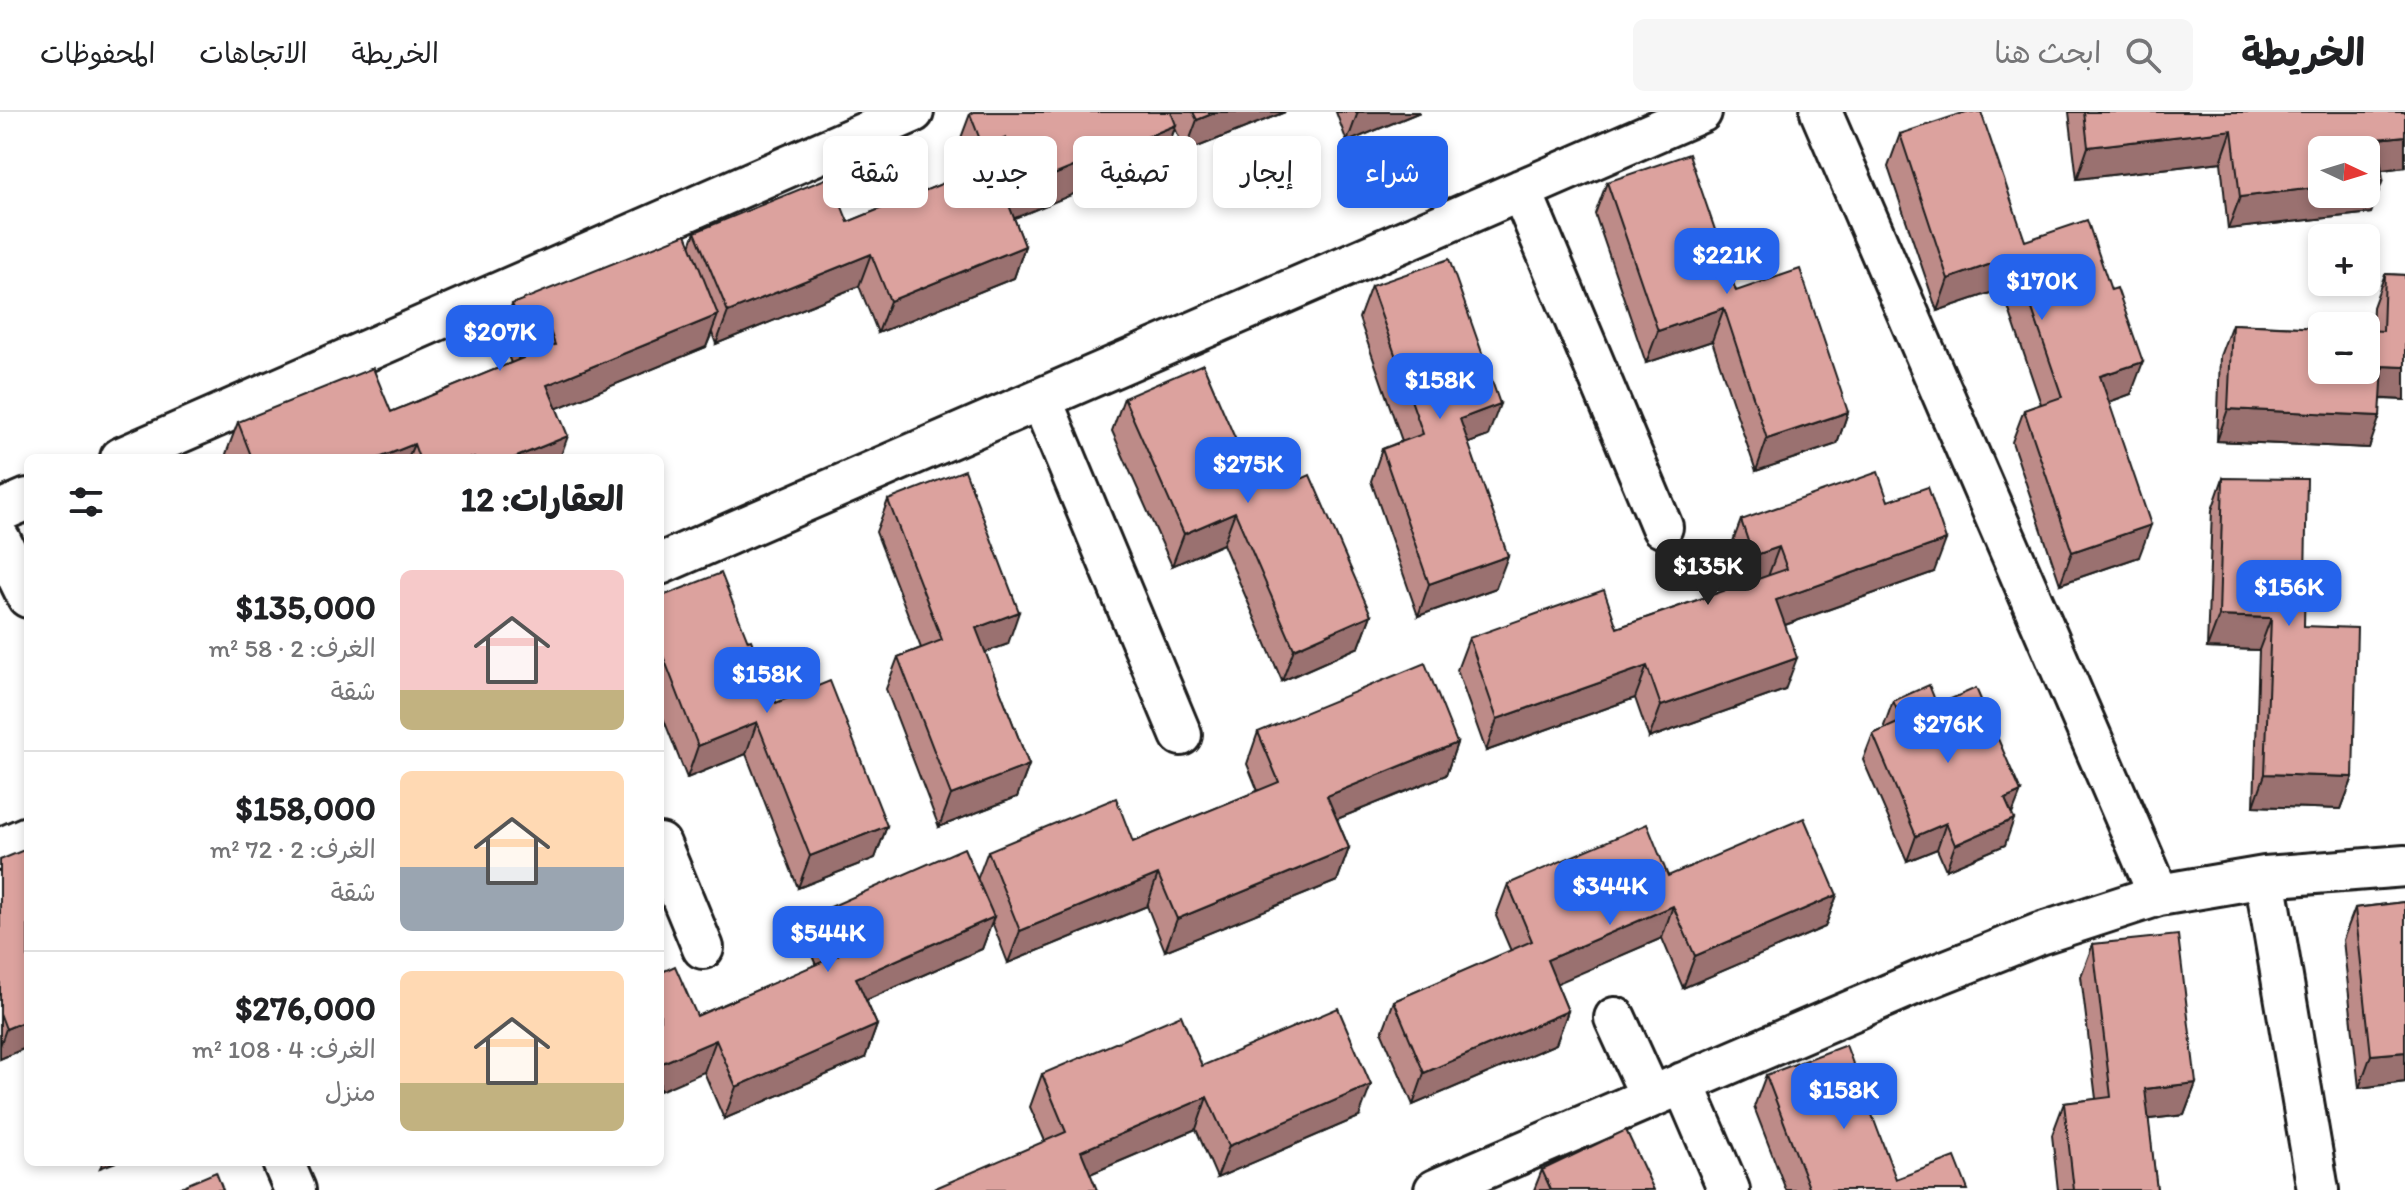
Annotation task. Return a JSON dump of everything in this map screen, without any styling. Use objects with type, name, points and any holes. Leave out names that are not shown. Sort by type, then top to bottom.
[{"type":"street","points":[[130,454],[913,112]]},
{"type":"street","points":[[664,562],[1701,112]]},
{"type":"street","points":[[1821,112],[2159,895]]},
{"type":"street","points":[[1521,190],[1662,527]]},
{"type":"street","points":[[1041,399],[1181,735]]},
{"type":"street","points":[[0,511],[24,501]]},
{"type":"street","points":[[0,540],[24,589]]},
{"type":"street","points":[[0,849],[24,839]]},
{"type":"street","points":[[664,854],[703,948]]},
{"type":"street","points":[[1435,1190],[2039,934],[2159,895],[2265,877],[2405,866]]},
{"type":"street","points":[[2265,877],[2318,1190]]},
{"type":"street","points":[[1615,1018],[1667,1090],[1729,1190]]},
{"type":"street","points":[[285,1166],[295,1190]]},
{"type":"building","points":[[1171,112],[1176,125],[1149,136],[1073,136],[1073,167],[1057,174],[1057,136],[979,136],[970,114]]},
{"type":"building","points":[[1193,112],[1217,112],[1197,120]]},
{"type":"building","points":[[1966,112],[1981,112],[2025,241],[2087,220],[2111,290],[2117,288],[2143,362],[2100,376],[2151,525],[2072,552],[2024,410],[2062,397],[2014,256],[1948,279],[1900,134]]},
{"type":"building","points":[[2084,112],[2405,112],[2405,136],[2380,139],[2380,136],[2308,136],[2308,189],[2240,197],[2232,130],[2088,147]]},
{"type":"building","points":[[1689,154],[1736,291],[1800,269],[1848,412],[1767,439],[1724,308],[1658,331],[1607,182]]},
{"type":"building","points":[[823,180],[823,208],[842,208],[848,222],[882,208],[928,208],[928,190],[944,183],[944,208],[1010,208],[1025,246],[890,301],[871,254],[728,312],[695,232]]},
{"type":"building","points":[[686,234],[718,315],[547,385],[568,436],[524,454],[418,454],[414,444],[389,454],[250,454],[238,422],[373,368],[391,412],[555,345],[549,328],[526,338],[512,304]]},
{"type":"building","points":[[1449,259],[1500,404],[1460,419],[1508,556],[1429,584],[1382,449],[1423,434],[1371,286]]},
{"type":"building","points":[[2385,274],[2405,275],[2405,367],[2383,366],[2380,416],[2228,409],[2232,324],[2308,327],[2308,384],[2380,384],[2380,331],[2383,331]]},
{"type":"building","points":[[1203,364],[1253,480],[1279,469],[1286,486],[1310,475],[1371,615],[1294,649],[1235,512],[1184,534],[1124,398]]},
{"type":"building","points":[[965,470],[1019,612],[976,628],[1029,765],[951,795],[898,657],[942,640],[888,500]]},
{"type":"building","points":[[1878,472],[1888,501],[1928,487],[1946,540],[1776,600],[1797,658],[1661,706],[1647,666],[1497,719],[1469,638],[1604,590],[1617,628],[1787,569],[1779,547],[1753,556],[1741,520]]},
{"type":"building","points":[[2223,478],[2307,479],[2304,626],[2357,628],[2353,777],[2265,774],[2271,618],[2219,616]]},
{"type":"building","points":[[721,573],[776,703],[830,681],[887,826],[810,856],[757,722],[698,746],[664,658],[664,595]]},
{"type":"building","points":[[1425,663],[1457,743],[1327,796],[1349,848],[1177,919],[1158,874],[1020,931],[988,851],[1116,798],[1133,842],[1279,782],[1258,732]]},
{"type":"building","points":[[1929,685],[1937,705],[1976,688],[2021,792],[2005,799],[2014,819],[1955,845],[1946,823],[1916,836],[1873,734],[1902,721],[1893,701]]},
{"type":"building","points":[[1804,818],[1837,895],[1695,956],[1673,906],[1547,960],[1568,1011],[1424,1073],[1394,1001],[1532,941],[1508,884],[1647,824],[1668,876]]},
{"type":"building","points":[[964,848],[994,917],[856,978],[877,1025],[736,1087],[716,1040],[664,1062],[664,971],[675,966],[697,1016],[838,955],[819,912]]},
{"type":"building","points":[[24,850],[24,1022],[6,1029],[0,1013],[0,860]]},
{"type":"building","points":[[2405,902],[2405,1052],[2371,1055],[2355,908]]},
{"type":"building","points":[[2178,935],[2196,1083],[2145,1089],[2157,1190],[2074,1190],[2064,1103],[2111,1097],[2093,944]]},
{"type":"building","points":[[1338,1008],[1371,1085],[1229,1146],[1207,1097],[1081,1151],[1097,1190],[931,1190],[1066,1132],[1042,1074],[1181,1015],[1202,1066]]},
{"type":"building","points":[[1846,1045],[1896,1179],[1955,1157],[1968,1190],[1810,1190],[1766,1075]]},
{"type":"building","points":[[1626,1130],[1654,1190],[1551,1190],[1542,1170]]},
{"type":"building","points":[[216,1172],[223,1190],[174,1190]]}]
